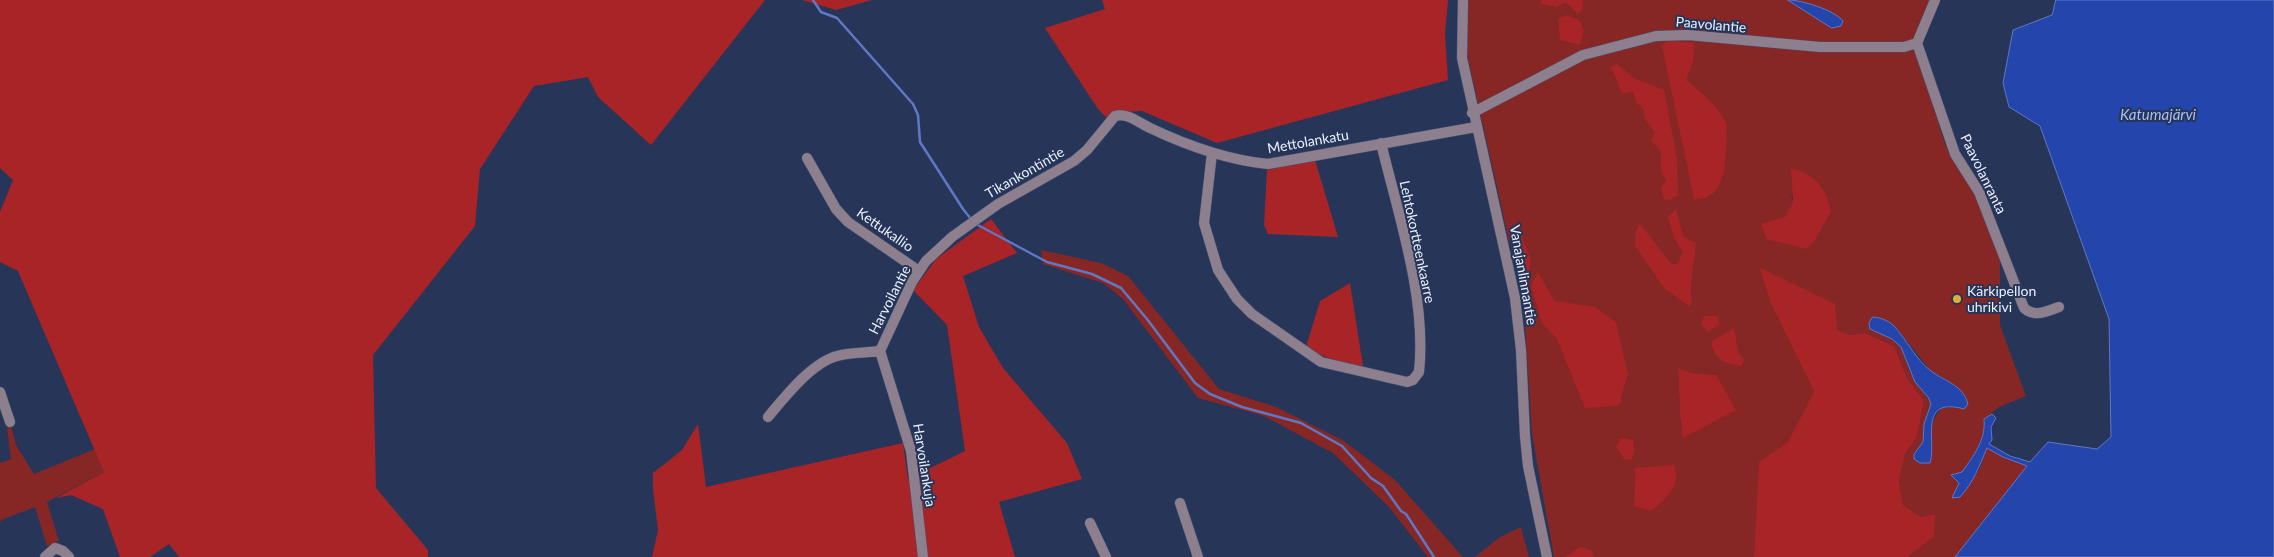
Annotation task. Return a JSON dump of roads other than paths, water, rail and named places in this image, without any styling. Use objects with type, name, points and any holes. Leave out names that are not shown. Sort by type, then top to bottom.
[{"type":"street","name":"Vanajanlinnantie","points":[[1463,0],[1462,58],[1472,113],[1506,252],[1515,298],[1521,350],[1521,398],[1526,443],[1548,557]]},
{"type":"street","points":[[1917,42],[1929,20],[1935,0]]},
{"type":"street","name":"Paavolantie","points":[[1472,113],[1583,55],[1656,36],[1688,35],[1820,47],[1904,47],[1917,42]]},
{"type":"street","name":"Paavolanranta","points":[[1917,42],[1955,154],[1980,192],[2024,308],[2030,313],[2038,314],[2059,307]]},
{"type":"street","name":"Mettolankatu","points":[[1122,114],[1174,139],[1212,153],[1247,162],[1268,164],[1476,127]]},
{"type":"street","name":"Tikankontintie","points":[[985,214],[998,204],[1074,161],[1087,150],[1111,119],[1122,114]]},
{"type":"street","name":"Lehtokortteenkaarre","points":[[1212,153],[1204,223],[1218,270],[1237,299],[1252,314],[1321,362],[1407,382],[1413,380],[1419,372],[1418,307],[1406,244],[1381,143]]},
{"type":"street","name":"Kettukallio","points":[[807,158],[836,209],[848,222],[919,271]]},
{"type":"street","name":"Harvoilantie","points":[[768,417],[794,386],[824,362],[836,356],[880,351],[926,260],[985,214]]},
{"type":"street","name":"Harvoilankuja","points":[[880,351],[911,451],[923,557]]},
{"type":"street","points":[[0,392],[10,422]]},
{"type":"street","points":[[1180,503],[1196,557]]},
{"type":"street","points":[[1090,523],[1106,557]]},
{"type":"street","points":[[45,557],[55,548],[63,550],[69,557]]},
{"type":"water","points":[[1788,0],[1809,4],[1833,13],[1843,21],[1841,26],[1832,28]]},
{"type":"water","name":"Katumajärvi","points":[[2056,0],[2274,0],[2274,557],[1955,557],[2027,466],[2003,457],[1987,448],[1969,486],[1960,497],[1952,498],[1959,483],[1951,475],[1962,472],[1975,453],[1983,434],[1984,419],[1992,414],[1996,418],[1991,427],[1992,440],[1989,444],[2010,456],[2030,462],[2048,442],[2097,449],[2111,437],[2109,319],[2040,126],[2009,107],[2003,83],[2013,30],[2052,15]]},
{"type":"water","points":[[1873,317],[1892,324],[1916,356],[1931,371],[1953,384],[1966,398],[1968,404],[1964,409],[1949,407],[1940,409],[1934,415],[1930,463],[1920,463],[1914,459],[1914,454],[1923,442],[1924,424],[1931,404],[1928,397],[1915,382],[1901,347],[1892,339],[1870,329],[1869,323]]},
{"type":"waterway","points":[[813,0],[821,12],[837,18],[913,104],[918,115],[920,142],[971,219]]},
{"type":"waterway","points":[[976,224],[1047,262],[1092,274],[1121,288],[1195,383],[1210,394],[1242,407],[1301,423]]},
{"type":"waterway","points":[[1301,423],[1342,446],[1371,478],[1383,486],[1401,511],[1406,514],[1434,557]]},
{"type":"place","name":"Kärkipellon uhrikivi","points":[[1957,299]]}]
